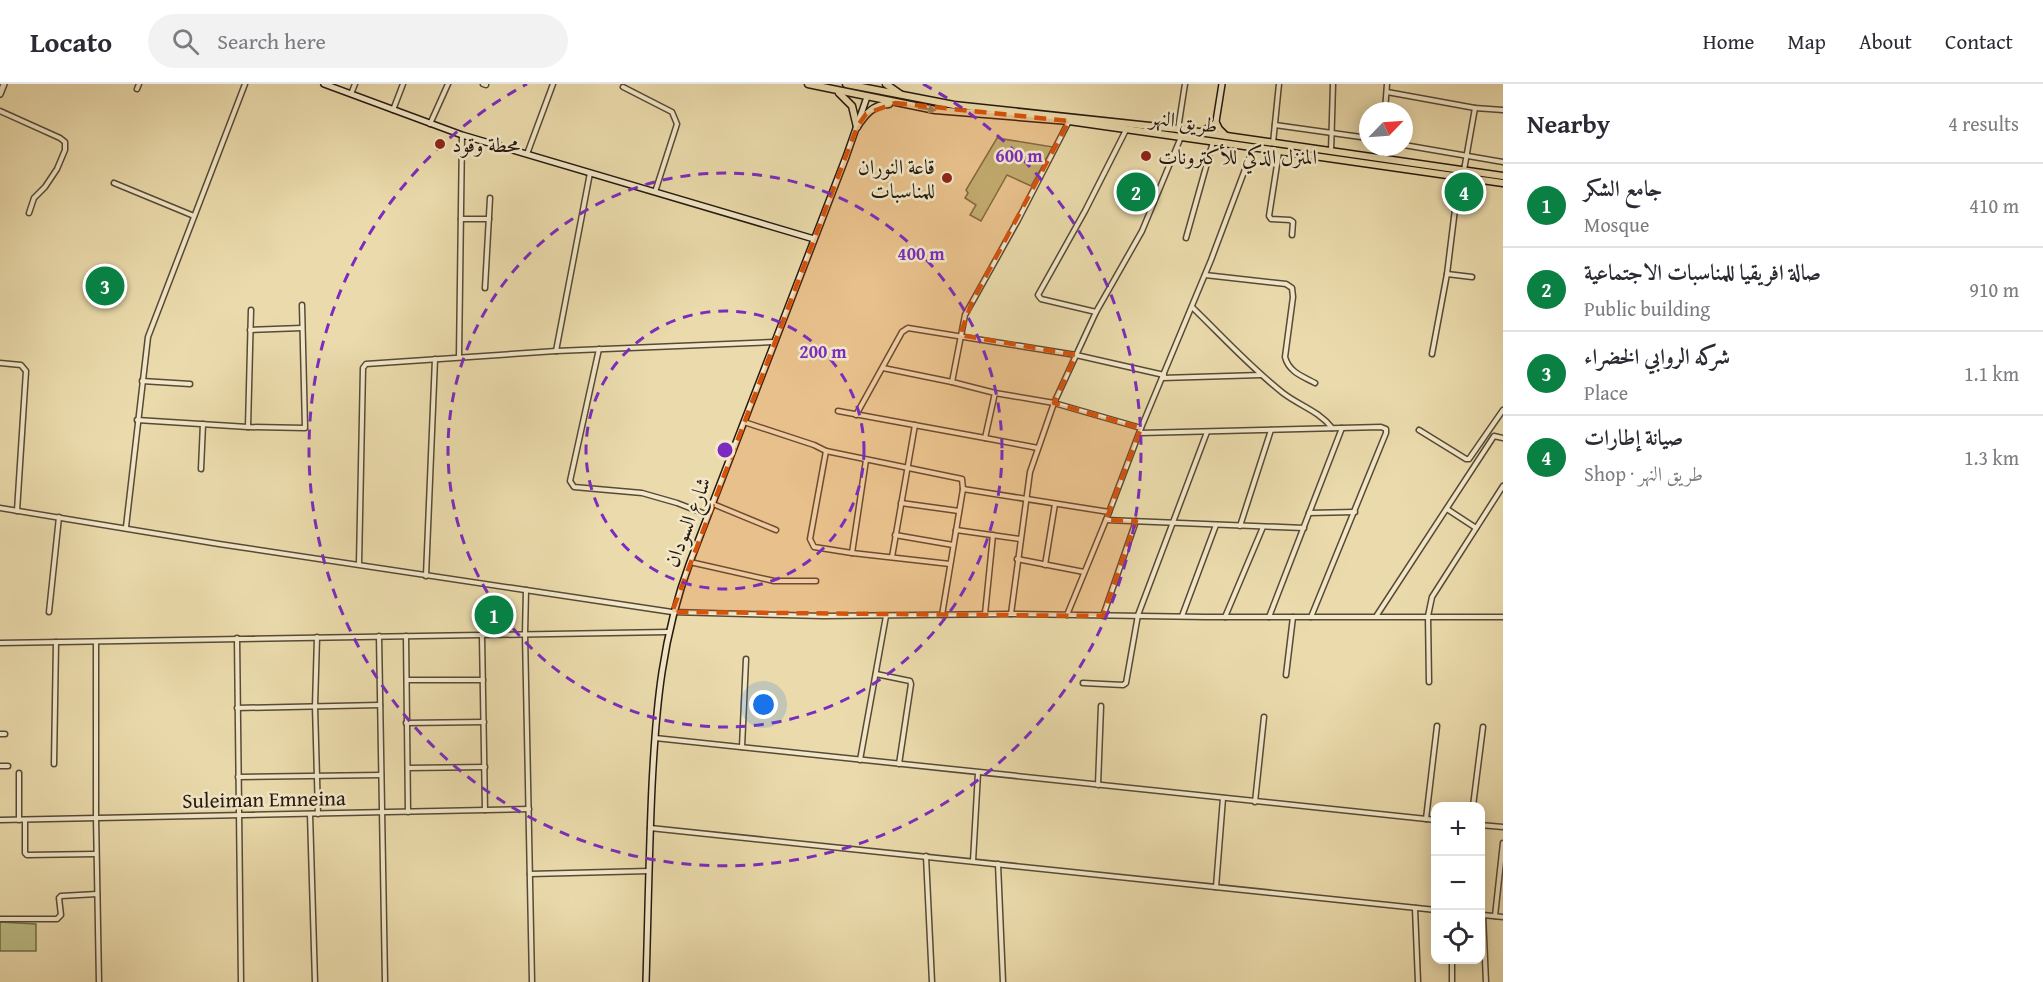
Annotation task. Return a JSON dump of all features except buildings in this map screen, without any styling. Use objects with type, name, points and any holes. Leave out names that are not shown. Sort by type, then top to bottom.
[{"type":"main road","points":[[0,94],[4,84]]},
{"type":"main road","points":[[324,84],[462,135],[814,239]]},
{"type":"main road","name":"طريق النهر","points":[[808,84],[935,110],[1068,119],[1202,132],[1503,183]]},
{"type":"main road","points":[[846,84],[963,106],[1068,119]]},
{"type":"main road","points":[[886,84],[906,97]]},
{"type":"main road","points":[[1214,134],[1222,84]]},
{"type":"main road","points":[[836,90],[852,106],[857,126]]},
{"type":"main road","name":"شارع السودان","points":[[646,982],[655,738],[660,681],[672,612],[867,97]]},
{"type":"main road","points":[[857,126],[875,107],[895,103]]},
{"type":"main road","name":"طريق النهر","points":[[1068,119],[1126,130],[1279,152],[1379,159],[1503,176]]},
{"type":"main road","points":[[1202,132],[1216,123]]},
{"type":"main road","points":[[1216,123],[1226,136]]},
{"type":"street","points":[[126,527],[148,337],[244,84]]},
{"type":"street","points":[[351,94],[355,84]]},
{"type":"street","points":[[393,110],[403,84]]},
{"type":"street","points":[[430,124],[448,84]]},
{"type":"street","points":[[527,155],[552,84]]},
{"type":"street","points":[[1178,129],[1185,84]]},
{"type":"street","points":[[1273,143],[1279,84]]},
{"type":"street","points":[[1331,155],[1334,84]]},
{"type":"street","points":[[1386,102],[1387,84]]},
{"type":"street","points":[[623,87],[672,112],[677,120],[655,192]]},
{"type":"street","points":[[1387,92],[1475,108],[1503,110]]},
{"type":"street","points":[[1464,171],[1475,108]]},
{"type":"street","points":[[0,111],[65,142],[65,150],[55,173],[34,198],[29,213]]},
{"type":"street","points":[[952,382],[965,315],[1018,220],[1068,119]]},
{"type":"street","points":[[1275,125],[1359,136]]},
{"type":"street","points":[[1096,312],[1041,299],[1038,295],[1085,211],[1126,130]]},
{"type":"street","points":[[459,357],[462,135]]},
{"type":"street","points":[[1011,614],[1030,472],[1054,403],[1096,312],[1142,231],[1181,137]]},
{"type":"street","points":[[1186,238],[1213,142]]},
{"type":"street","points":[[1413,147],[1503,162]]},
{"type":"street","points":[[1067,615],[1192,307],[1253,148]]},
{"type":"street","points":[[1279,152],[1269,216],[1271,219],[1293,222],[1292,236]]},
{"type":"street","points":[[556,351],[590,173]]},
{"type":"street","points":[[1432,354],[1460,177]]},
{"type":"street","points":[[114,183],[194,216]]},
{"type":"street","points":[[485,288],[490,198]]},
{"type":"street","points":[[460,219],[489,219]]},
{"type":"street","points":[[1205,274],[1286,284],[1292,288],[1287,366],[1315,383]]},
{"type":"street","points":[[1446,274],[1472,277]]},
{"type":"street","points":[[137,420],[248,427],[306,427],[302,306]]},
{"type":"street","points":[[1192,307],[1262,375],[1286,395],[1317,413],[1332,428]]},
{"type":"street","points":[[248,427],[250,310]]},
{"type":"street","points":[[250,330],[303,328]]},
{"type":"street","points":[[856,415],[906,329],[960,335],[1076,355],[1163,376],[1262,375]]},
{"type":"street","points":[[359,564],[363,367],[367,364],[556,351],[775,342]]},
{"type":"street","points":[[599,349],[574,459],[571,484],[574,487],[642,494],[677,503],[708,515]]},
{"type":"street","points":[[426,576],[435,359]]},
{"type":"street","points":[[0,363],[21,365],[26,371],[17,511]]},
{"type":"street","points":[[883,368],[995,393],[1054,403],[1141,430],[1207,432],[1381,427],[1386,429],[1355,512],[1311,617]]},
{"type":"street","points":[[142,381],[190,384]]},
{"type":"street","points":[[985,438],[995,393]]},
{"type":"street","points":[[1419,430],[1469,459],[1503,410]]},
{"type":"street","points":[[838,411],[1038,448]]},
{"type":"street","points":[[744,422],[826,451],[960,477],[963,489],[942,615]]},
{"type":"street","points":[[201,469],[203,424]]},
{"type":"street","points":[[892,557],[915,425]]},
{"type":"street","points":[[1269,617],[1342,428]]},
{"type":"street","points":[[1240,526],[1272,430]]},
{"type":"street","points":[[1083,683],[1123,685],[1126,683],[1138,615],[1207,432]]},
{"type":"street","points":[[1376,616],[1494,436],[1503,438]]},
{"type":"street","points":[[826,451],[810,539],[814,548],[950,564]]},
{"type":"street","points":[[852,553],[866,460]]},
{"type":"street","points":[[1429,682],[1428,616],[1432,597],[1503,486]]},
{"type":"street","points":[[963,489],[1109,512]]},
{"type":"street","points":[[712,503],[776,530]]},
{"type":"street","points":[[901,503],[959,511]]},
{"type":"street","points":[[1045,565],[1055,504]]},
{"type":"street","points":[[0,508],[219,544],[672,612],[731,615],[1011,614],[1226,617],[1502,617],[1503,612]]},
{"type":"street","points":[[1446,509],[1476,528]]},
{"type":"street","points":[[1309,513],[1355,512]]},
{"type":"street","points":[[49,612],[58,517]]},
{"type":"street","points":[[1106,520],[1304,528]]},
{"type":"street","points":[[1103,616],[1136,521]]},
{"type":"street","points":[[1182,616],[1216,525]]},
{"type":"street","points":[[1226,617],[1263,527]]},
{"type":"street","points":[[957,530],[1020,539]]},
{"type":"street","points":[[985,614],[993,535]]},
{"type":"street","points":[[895,536],[954,545]]},
{"type":"street","points":[[1017,560],[1084,572]]},
{"type":"street","points":[[690,562],[774,581],[816,582]]},
{"type":"street","points":[[526,590],[532,982]]},
{"type":"street","points":[[860,760],[886,616]]},
{"type":"street","points":[[1286,675],[1293,617]]},
{"type":"street","points":[[0,643],[668,632]]},
{"type":"street","points":[[379,636],[385,982]]},
{"type":"street","points":[[406,636],[408,812]]},
{"type":"street","points":[[482,636],[485,810]]},
{"type":"street","points":[[317,637],[315,706],[318,814]]},
{"type":"street","points":[[237,639],[241,982]]},
{"type":"street","points":[[54,764],[56,642]]},
{"type":"street","points":[[96,642],[96,854],[99,982]]},
{"type":"street","points":[[742,747],[746,659]]},
{"type":"street","points":[[876,674],[910,681],[911,684],[899,764]]},
{"type":"street","points":[[406,680],[483,680]]},
{"type":"street","points":[[237,708],[380,705]]},
{"type":"street","points":[[1098,785],[1101,706]]},
{"type":"street","points":[[1256,802],[1264,717]]},
{"type":"street","points":[[406,723],[484,722]]},
{"type":"street","points":[[1426,819],[1437,726]]},
{"type":"street","points":[[1474,802],[1483,727]]},
{"type":"street","points":[[655,738],[1431,820]]},
{"type":"street","points":[[0,766],[8,766]]},
{"type":"street","points":[[408,768],[485,766]]},
{"type":"street","points":[[19,773],[19,820]]},
{"type":"street","points":[[973,861],[978,773]]},
{"type":"street","points":[[238,777],[381,775]]},
{"type":"street","points":[[1216,887],[1223,798]]},
{"type":"street","name":"Suleiman Emneina","points":[[0,820],[529,809]]},
{"type":"street","points":[[310,814],[315,982]]},
{"type":"street","points":[[25,820],[25,853],[27,855],[96,854]]},
{"type":"street","points":[[1485,825],[1503,827]]},
{"type":"street","points":[[650,828],[1431,910]]},
{"type":"street","points":[[1495,916],[1503,843]]},
{"type":"street","points":[[926,856],[932,982]]},
{"type":"street","points":[[998,864],[1003,982]]},
{"type":"street","points":[[530,874],[649,871]]},
{"type":"street","points":[[0,919],[57,919],[61,915],[59,898],[61,896],[97,894]]},
{"type":"street","points":[[1415,908],[1418,982]]},
{"type":"street","points":[[1485,915],[1503,917]]},
{"type":"street","points":[[1452,964],[1452,982]]},
{"type":"street","points":[[1485,964],[1486,982]]},
{"type":"highlighted area","points":[[895,103],[1069,121],[972,302],[960,335],[1076,355],[1054,403],[1141,428],[1106,520],[1136,521],[1103,616],[672,612],[857,127],[866,114]]},
{"type":"green space","points":[[997,138],[1053,147],[1031,186],[1007,175],[981,221],[970,215],[976,205],[965,198],[968,193],[966,190]]},
{"type":"green space","points":[[0,922],[36,924],[36,951],[0,951]]},
{"type":"place","name":"محطة وقود","points":[[440,144]]},
{"type":"place","name":"المنزل الذكي للأكترونات","points":[[1146,156]]},
{"type":"place","name":"قاعة النوران للمناسبات","points":[[947,178]]},
{"type":"place","name":"صالة افريقيا للمناسبات الاجتماعية","points":[[1136,192]]},
{"type":"place","name":"صيانة إطارات","points":[[1464,192]]},
{"type":"place","name":"شركه الروابي الخضراء","points":[[105,286]]},
{"type":"place","name":"جامع الشكر","points":[[494,615]]}]
